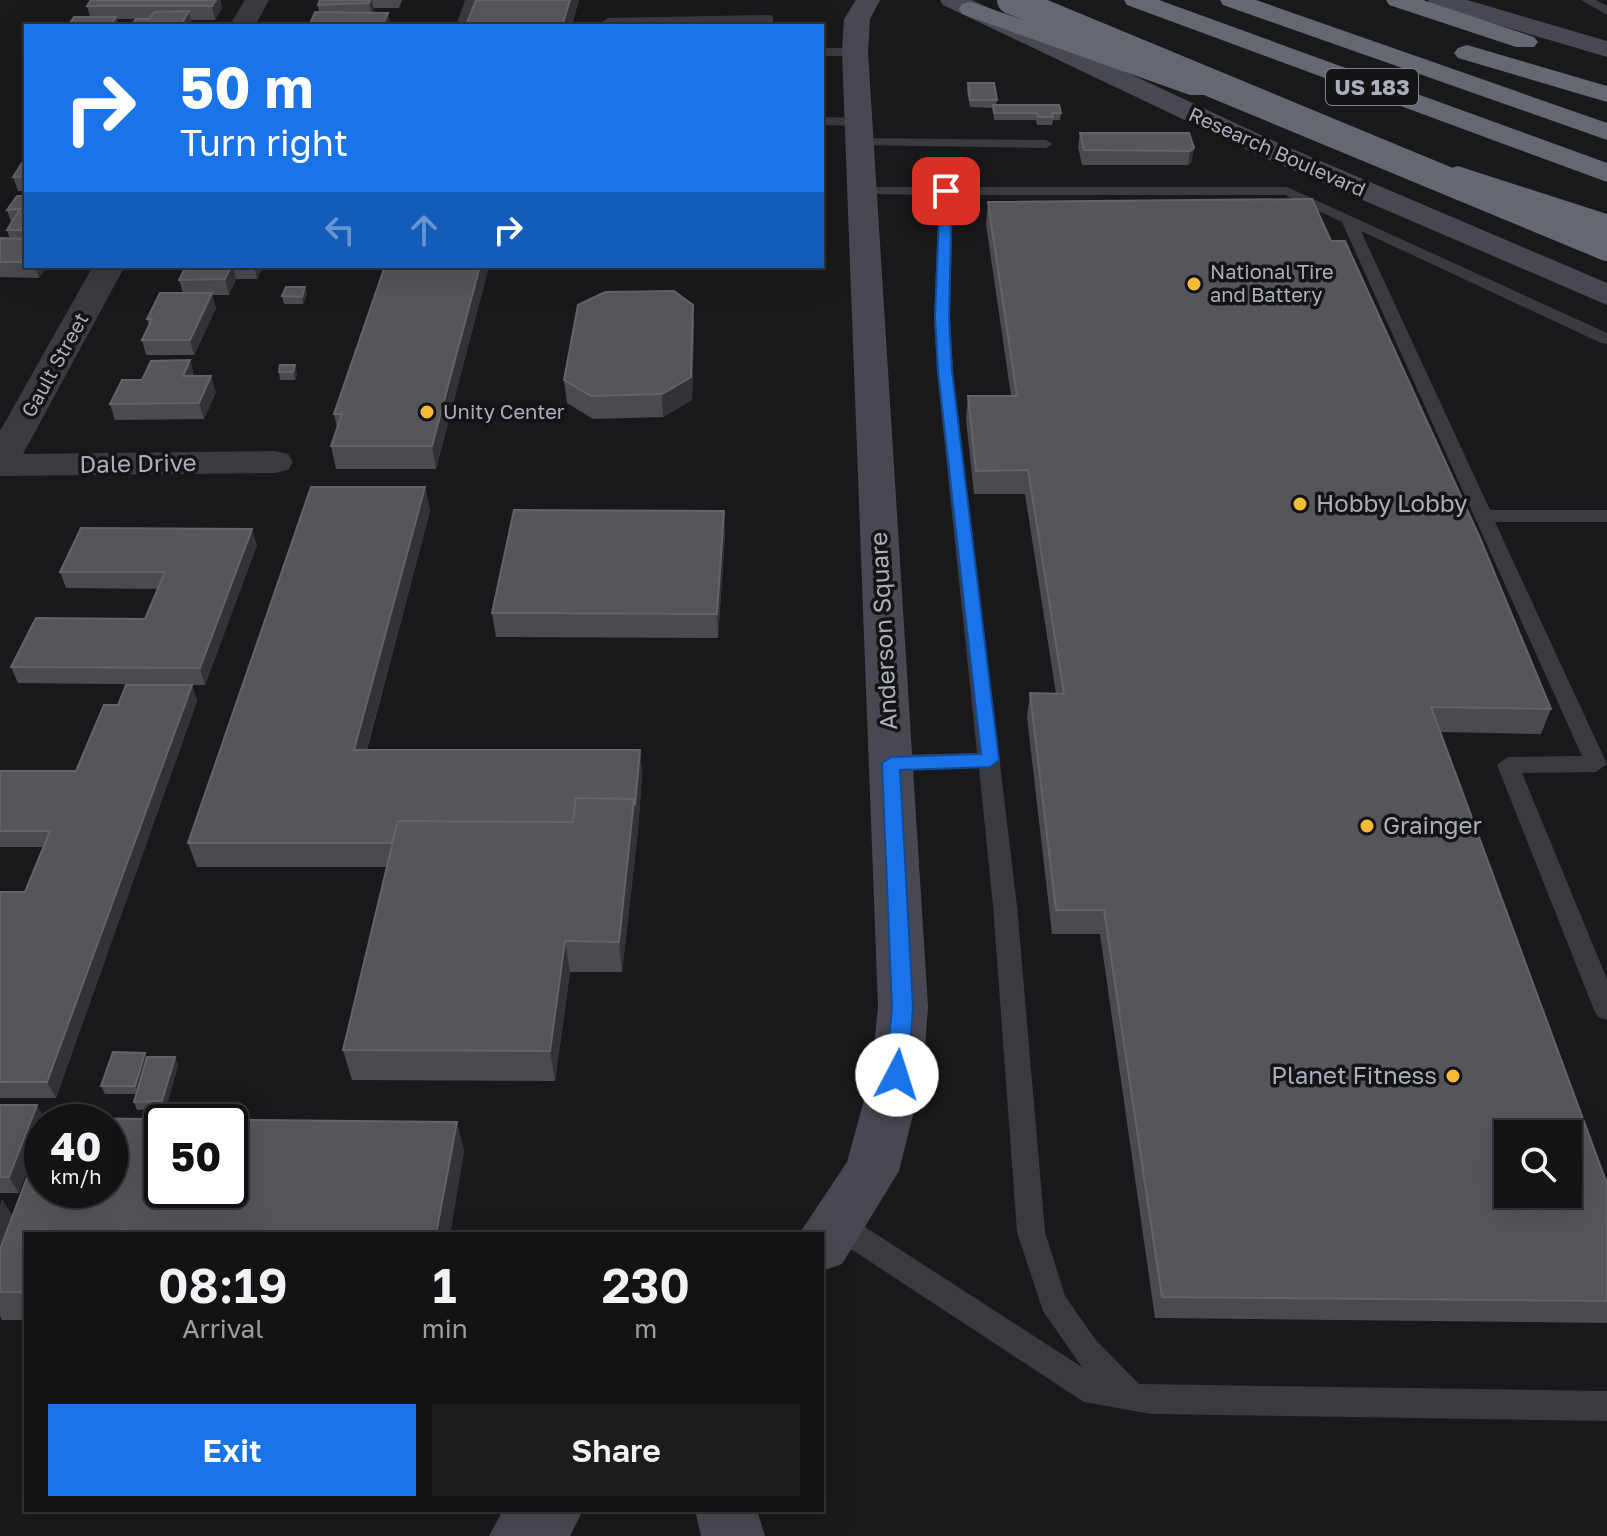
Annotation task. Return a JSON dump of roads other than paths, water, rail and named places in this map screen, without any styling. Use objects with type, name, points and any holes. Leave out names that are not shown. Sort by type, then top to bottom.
[{"type":"highway","points":[[1011,0],[1607,247]]},
{"type":"highway","name":"US 183","points":[[1136,0],[1607,173]]},
{"type":"highway","name":"US 183","points":[[1232,0],[1607,132]]},
{"type":"highway","points":[[1293,0],[1400,32]]},
{"type":"highway","points":[[1398,0],[1607,70]]},
{"type":"highway","points":[[961,5],[1607,224]]},
{"type":"highway","points":[[1445,46],[1607,94]]},
{"type":"main road","name":"Anderson Square","points":[[830,1235],[872,1171],[897,1075],[903,1007],[862,190],[847,128],[857,19],[868,0]]},
{"type":"main road","points":[[1440,0],[1607,49]]},
{"type":"main road","name":"Research Boulevard","points":[[961,5],[1266,148],[1607,295]]},
{"type":"main road","points":[[521,1536],[550,1512]]},
{"type":"main road","points":[[699,1536],[705,1512]]},
{"type":"main road","points":[[727,1512],[733,1536]]},
{"type":"street","points":[[243,24],[257,0]]},
{"type":"street","name":"Gault Street","points":[[0,464],[108,268]]},
{"type":"street","name":"Dale Drive","points":[[0,464],[275,462]]},
{"type":"lane","points":[[463,24],[471,0]]},
{"type":"lane","points":[[608,19],[768,23],[774,0]]},
{"type":"lane","points":[[1587,0],[1607,11]]},
{"type":"lane","points":[[824,52],[855,52]]},
{"type":"lane","points":[[847,128],[1046,144]]},
{"type":"lane","points":[[862,190],[1287,191],[1607,339]]},
{"type":"lane","points":[[946,191],[942,317],[945,371],[990,760],[1025,1128],[1031,1232],[1053,1302],[1085,1349],[1131,1397]]},
{"type":"lane","points":[[1349,221],[1596,764],[1508,765],[1607,1010]]},
{"type":"lane","points":[[1482,516],[1607,516]]},
{"type":"lane","points":[[891,763],[990,760]]},
{"type":"lane","points":[[830,1235],[1095,1392],[1131,1397],[1607,1406]]},
{"type":"place","name":"National Tire and Battery","points":[[1194,284]]},
{"type":"place","name":"Unity Center","points":[[427,412]]},
{"type":"place","name":"Hobby Lobby","points":[[1300,504]]},
{"type":"place","name":"Grainger","points":[[1367,826]]},
{"type":"place","name":"Planet Fitness","points":[[1453,1076]]}]
